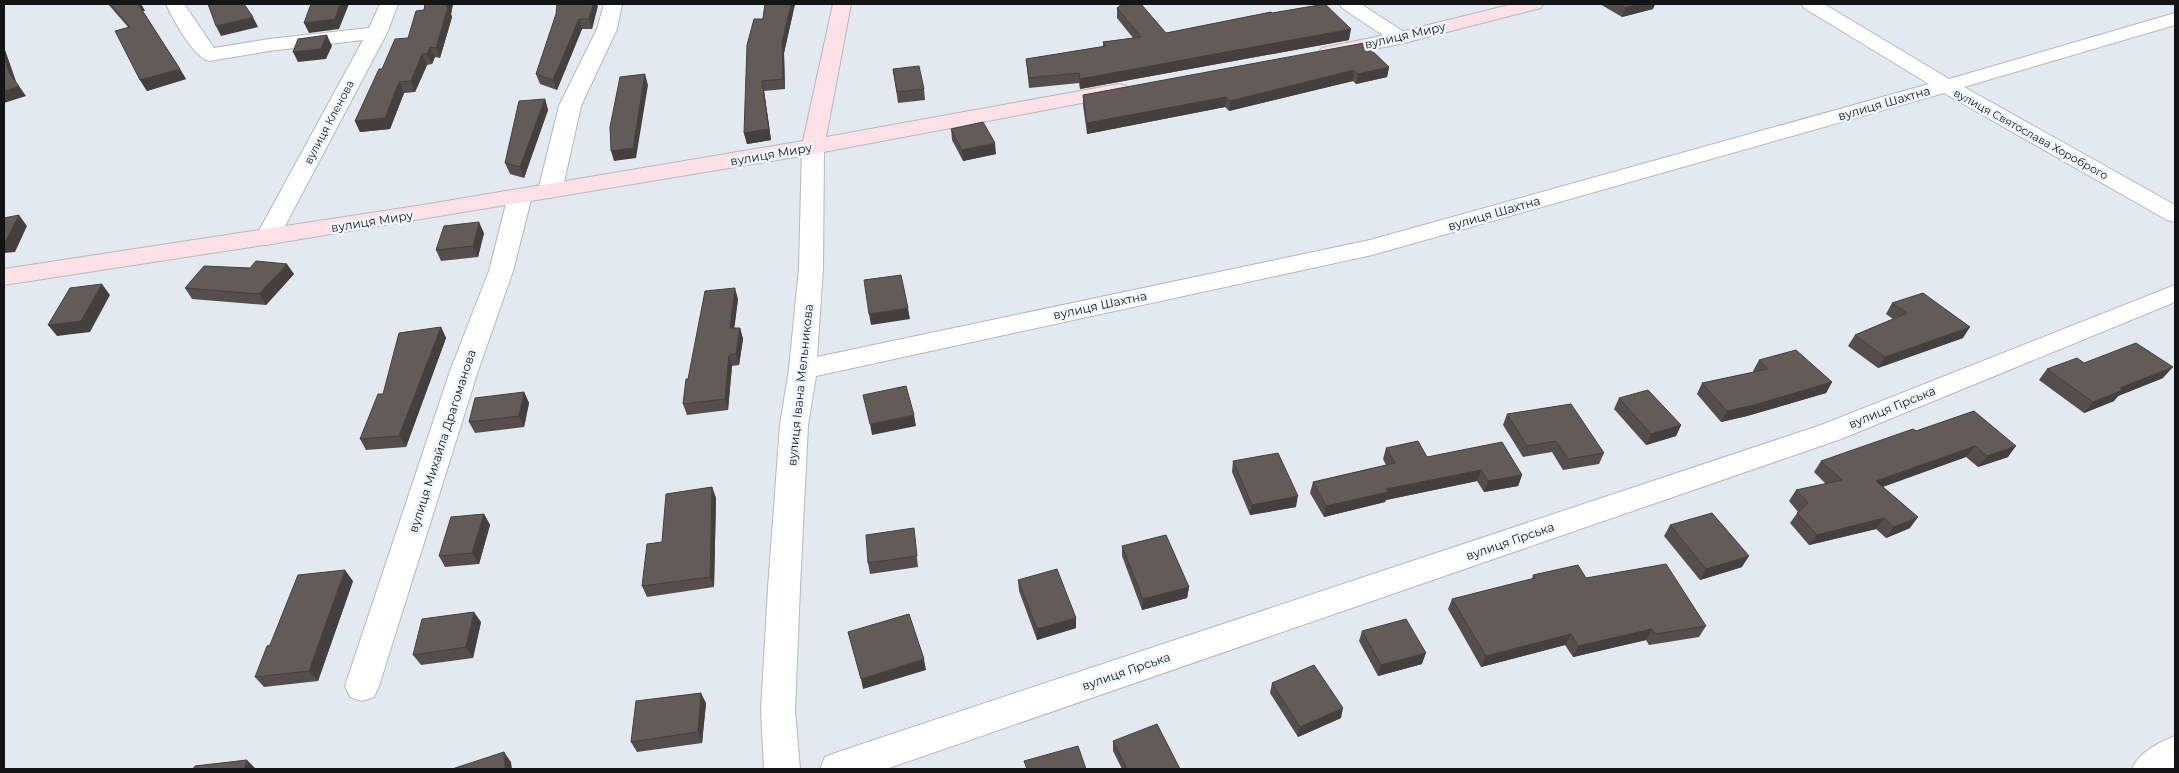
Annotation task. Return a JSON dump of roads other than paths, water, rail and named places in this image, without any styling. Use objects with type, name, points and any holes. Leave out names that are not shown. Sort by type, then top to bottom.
[{"type":"street","points":[[175,4],[197,40],[209,55],[269,45],[377,33]]},
{"type":"street","name":"вулиця Кленова","points":[[266,238],[377,33],[389,4]]},
{"type":"street","points":[[550,191],[570,106],[607,29],[613,4]]},
{"type":"street","name":"вулиця Івана Мельникова","points":[[782,769],[778,710],[784,588],[794,425],[803,369],[811,268],[813,147],[843,4]]},
{"type":"street","points":[[1349,4],[1400,38]]},
{"type":"street","name":"вулиця Миру","points":[[1312,55],[1400,38],[1534,4]]},
{"type":"street","name":"вулиця Святослава Хороброго","points":[[1811,4],[1946,86],[2175,215]]},
{"type":"street","name":"вулиця Шахтна","points":[[803,369],[1372,247],[1946,86],[2175,19]]},
{"type":"street","name":"вулиця Миру","points":[[4,278],[266,238],[813,147],[1136,87]]},
{"type":"street","name":"вулиця Михайла Драгоманова","points":[[362,686],[464,371],[501,271],[520,196]]},
{"type":"street","name":"вулиця Гірська","points":[[838,769],[1831,432],[2175,293]]},
{"type":"street","points":[[2150,769],[2175,754]]}]
